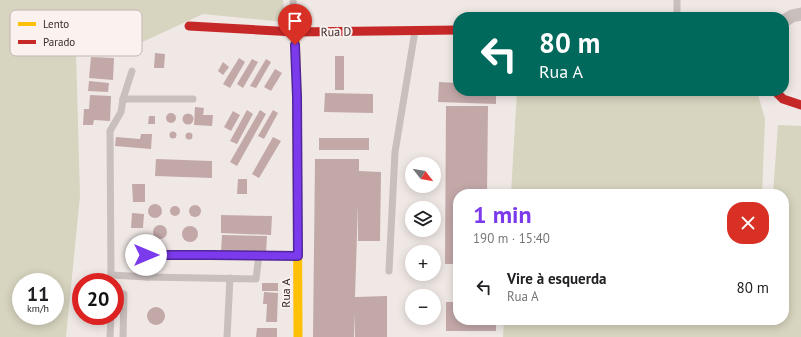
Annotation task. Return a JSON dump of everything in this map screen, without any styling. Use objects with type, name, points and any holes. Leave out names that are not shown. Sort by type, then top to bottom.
[{"type":"street","name":"Rua D","points":[[190,26],[295,32],[453,30]]},
{"type":"street","name":"Rua A","points":[[295,32],[297,97],[298,337]]},
{"type":"street","points":[[780,96],[783,99],[801,105]]},
{"type":"lane","points":[[293,0],[295,32]]},
{"type":"lane","points":[[677,0],[677,12]]},
{"type":"lane","points":[[389,271],[395,152],[415,30]]},
{"type":"lane","points":[[111,273],[110,132],[121,112],[123,99],[132,70]]},
{"type":"lane","points":[[123,99],[193,99]]},
{"type":"lane","points":[[147,277],[146,255],[298,256]]},
{"type":"lane","points":[[124,278],[147,277],[256,279],[259,256]]},
{"type":"lane","points":[[227,337],[230,278]]},
{"type":"lane","points":[[110,337],[111,325]]},
{"type":"lane","points":[[123,325],[123,337]]},
{"type":"shaded area","points":[[0,0],[283,0],[285,22],[203,14],[142,42],[142,10],[10,10],[10,56],[76,56],[80,196],[66,337],[0,337]]},
{"type":"shaded area","points":[[517,96],[758,96],[765,119],[762,189],[511,189]]},
{"type":"shaded area","points":[[778,125],[801,126],[801,337],[503,337],[504,325],[789,325],[789,189],[773,189]]},
{"type":"building","points":[[155,53],[165,54],[164,68],[154,68]]},
{"type":"building","points":[[335,56],[344,56],[344,90],[335,90]]},
{"type":"building","points":[[91,57],[114,58],[113,80],[89,78]]},
{"type":"building","points":[[239,58],[245,62],[230,88],[223,84]]},
{"type":"building","points":[[252,59],[258,62],[243,88],[237,84]]},
{"type":"building","points":[[266,59],[271,62],[256,88],[250,86]]},
{"type":"building","points":[[223,62],[229,67],[223,75],[218,71]]},
{"type":"building","points":[[275,69],[282,73],[271,91],[264,87]]},
{"type":"building","points":[[89,81],[109,83],[108,92],[88,91]]},
{"type":"building","points":[[439,82],[453,83],[453,96],[496,96],[496,104],[438,102]]},
{"type":"building","points":[[325,93],[373,94],[373,113],[324,112]]},
{"type":"building","points":[[90,95],[111,96],[110,121],[94,120],[93,125],[83,125],[84,109],[89,109]]},
{"type":"building","points":[[446,106],[488,106],[487,189],[453,189],[453,264],[445,264]]},
{"type":"building","points":[[195,107],[204,108],[203,115],[213,115],[212,126],[194,125]]},
{"type":"building","points":[[247,110],[253,114],[237,144],[230,141]]},
{"type":"building","points":[[260,110],[266,114],[237,166],[230,162]]},
{"type":"building","points":[[273,110],[278,113],[264,139],[258,136]]},
{"type":"building","points":[[233,111],[240,115],[231,131],[224,127]]},
{"type":"building","points":[[169,113],[173,113],[175,114],[175,122],[169,123],[166,120],[166,116]]},
{"type":"building","points":[[186,114],[190,114],[192,115],[192,123],[186,124],[183,121],[183,117]]},
{"type":"building","points":[[149,116],[155,116],[155,124],[148,124]]},
{"type":"building","points":[[173,131],[176,132],[176,138],[173,139],[170,138],[169,135],[170,132]]},
{"type":"building","points":[[189,132],[192,133],[192,139],[189,140],[186,139],[185,136],[186,133]]},
{"type":"building","points":[[141,134],[152,134],[151,149],[115,146],[116,137],[140,139]]},
{"type":"building","points":[[273,137],[281,141],[259,178],[252,174]]},
{"type":"building","points":[[319,138],[369,138],[369,150],[319,150]]},
{"type":"building","points":[[156,159],[212,161],[212,178],[155,176]]},
{"type":"building","points":[[315,159],[359,159],[359,171],[381,172],[380,241],[358,241],[358,204],[355,297],[387,296],[387,337],[355,337],[354,313],[354,337],[313,337]]},
{"type":"building","points":[[238,179],[247,179],[247,194],[237,194]]},
{"type":"building","points":[[132,184],[145,184],[145,202],[133,202]]},
{"type":"building","points":[[152,204],[158,204],[162,208],[162,214],[158,218],[152,218],[148,214],[148,208]]},
{"type":"building","points":[[193,205],[197,205],[201,211],[197,217],[193,217],[189,213],[189,209]]},
{"type":"building","points":[[173,206],[177,206],[179,207],[179,215],[173,216],[170,213],[170,209]]},
{"type":"building","points":[[132,213],[144,214],[143,228],[131,228]]},
{"type":"building","points":[[221,215],[272,216],[271,235],[221,233]]},
{"type":"building","points":[[157,225],[163,225],[167,229],[167,235],[163,239],[157,239],[153,235],[153,229]]},
{"type":"building","points":[[190,226],[196,228],[198,234],[196,240],[190,242],[184,240],[182,234],[184,228]]},
{"type":"building","points":[[222,235],[267,236],[266,253],[221,252]]},
{"type":"building","points":[[137,247],[143,247],[142,270],[136,270]]},
{"type":"building","points":[[262,283],[278,283],[278,291],[262,291]]},
{"type":"building","points":[[264,292],[278,293],[277,322],[266,322],[267,304],[263,304]]},
{"type":"building","points":[[446,302],[453,302],[453,325],[496,325],[496,331],[446,331]]},
{"type":"building","points":[[152,307],[160,307],[165,312],[163,323],[160,325],[152,325],[147,320],[147,312]]},
{"type":"building","points":[[257,328],[277,328],[277,337],[256,337]]},
{"type":"traffic: slow","points":[[295,32],[297,97],[298,337]]},
{"type":"traffic: jam","points":[[189,26],[295,32],[453,30]]},
{"type":"traffic: jam","points":[[780,96],[783,99],[801,105]]},
{"type":"route","points":[[146,255],[298,256],[297,97],[295,45]]}]
